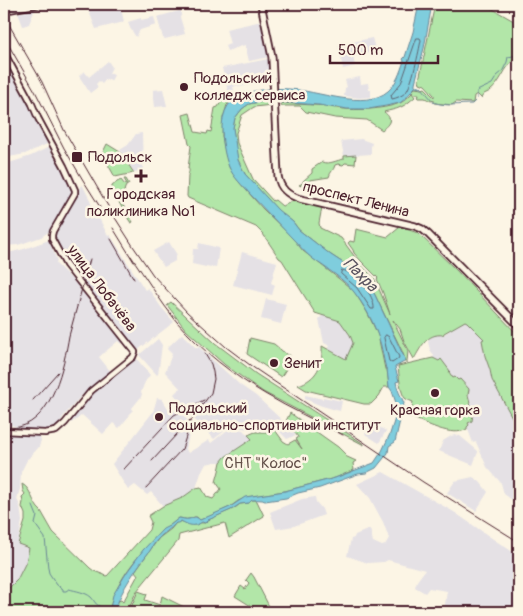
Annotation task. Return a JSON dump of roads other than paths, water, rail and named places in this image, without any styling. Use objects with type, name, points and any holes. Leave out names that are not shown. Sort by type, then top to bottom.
[{"type":"main road","points":[[7,11],[40,4]]},
{"type":"main road","name":"проспект Ленина","points":[[261,4],[274,70],[278,176],[280,185],[285,191],[300,199],[422,229],[519,325]]},
{"type":"main road","name":"улица Лобачёва","points":[[4,52],[75,190],[52,235],[52,240],[66,265],[135,354],[91,391],[64,424],[56,430],[45,433],[4,431]]},
{"type":"water","points":[[419,4],[432,4],[415,83],[415,86],[422,88],[415,87],[400,103],[369,109],[347,109],[264,101],[249,104],[242,109],[235,118],[233,128],[238,160],[245,174],[299,230],[367,281],[375,295],[405,359],[404,362],[395,367],[399,381],[396,382],[398,390],[404,403],[395,442],[389,446],[388,453],[376,468],[366,473],[286,498],[265,501],[252,500],[249,503],[240,504],[205,523],[189,525],[181,521],[176,523],[155,542],[125,586],[118,601],[117,609],[115,612],[112,612],[113,607],[110,608],[113,595],[127,572],[143,550],[163,529],[179,518],[188,519],[196,517],[200,520],[230,507],[245,497],[285,491],[335,478],[374,463],[382,451],[396,415],[396,403],[389,387],[387,369],[371,319],[350,287],[307,254],[236,178],[231,171],[226,157],[222,126],[229,104],[236,97],[247,92],[289,89],[340,98],[367,99],[378,97],[388,91],[396,81],[404,61]]},
{"type":"waterway","points":[[433,102],[447,105],[472,104],[477,99],[477,91],[492,84],[502,72],[508,57],[519,54]]},
{"type":"waterway","points":[[422,88],[432,100]]},
{"type":"waterway","points":[[33,506],[37,516],[35,524],[45,538],[49,573],[57,585],[63,591],[69,589],[86,594],[109,612]]},
{"type":"railway","points":[[4,16],[42,82],[64,130],[112,213],[153,275],[187,312],[226,347],[254,368],[423,482],[519,542]]},
{"type":"railway","points":[[4,37],[35,91],[64,148],[100,207]]},
{"type":"railway","points":[[113,228],[134,262]]},
{"type":"railway","points":[[111,239],[134,279]]},
{"type":"railway","points":[[131,256],[177,322],[207,353],[241,379],[265,394],[343,435]]},
{"type":"railway","points":[[4,427],[19,427],[31,422],[40,413],[55,389],[90,259]]},
{"type":"railway","points":[[146,488],[182,449],[191,421],[211,393],[214,379],[213,372],[205,354]]},
{"type":"railway","points":[[33,400],[58,372]]},
{"type":"railway","points":[[124,469],[174,415],[204,400]]},
{"type":"railway","points":[[152,461],[190,420]]},
{"type":"place","name":"Подольский колледж сервиса","points":[[184,87]]},
{"type":"place","name":"Подольск","points":[[77,157]]},
{"type":"place","name":"Городская поликлиника №1","points":[[141,176]]},
{"type":"place","name":"Зенит","points":[[274,363]]},
{"type":"place","name":"Красная горка","points":[[435,393]]},
{"type":"place","name":"Подольский социально-спортивный институт","points":[[159,417]]},
{"type":"water label","name":"Пахра","points":[[361,274]]},
{"type":"park label","name":"СНТ \"Колос\"","points":[[266,463]]}]
